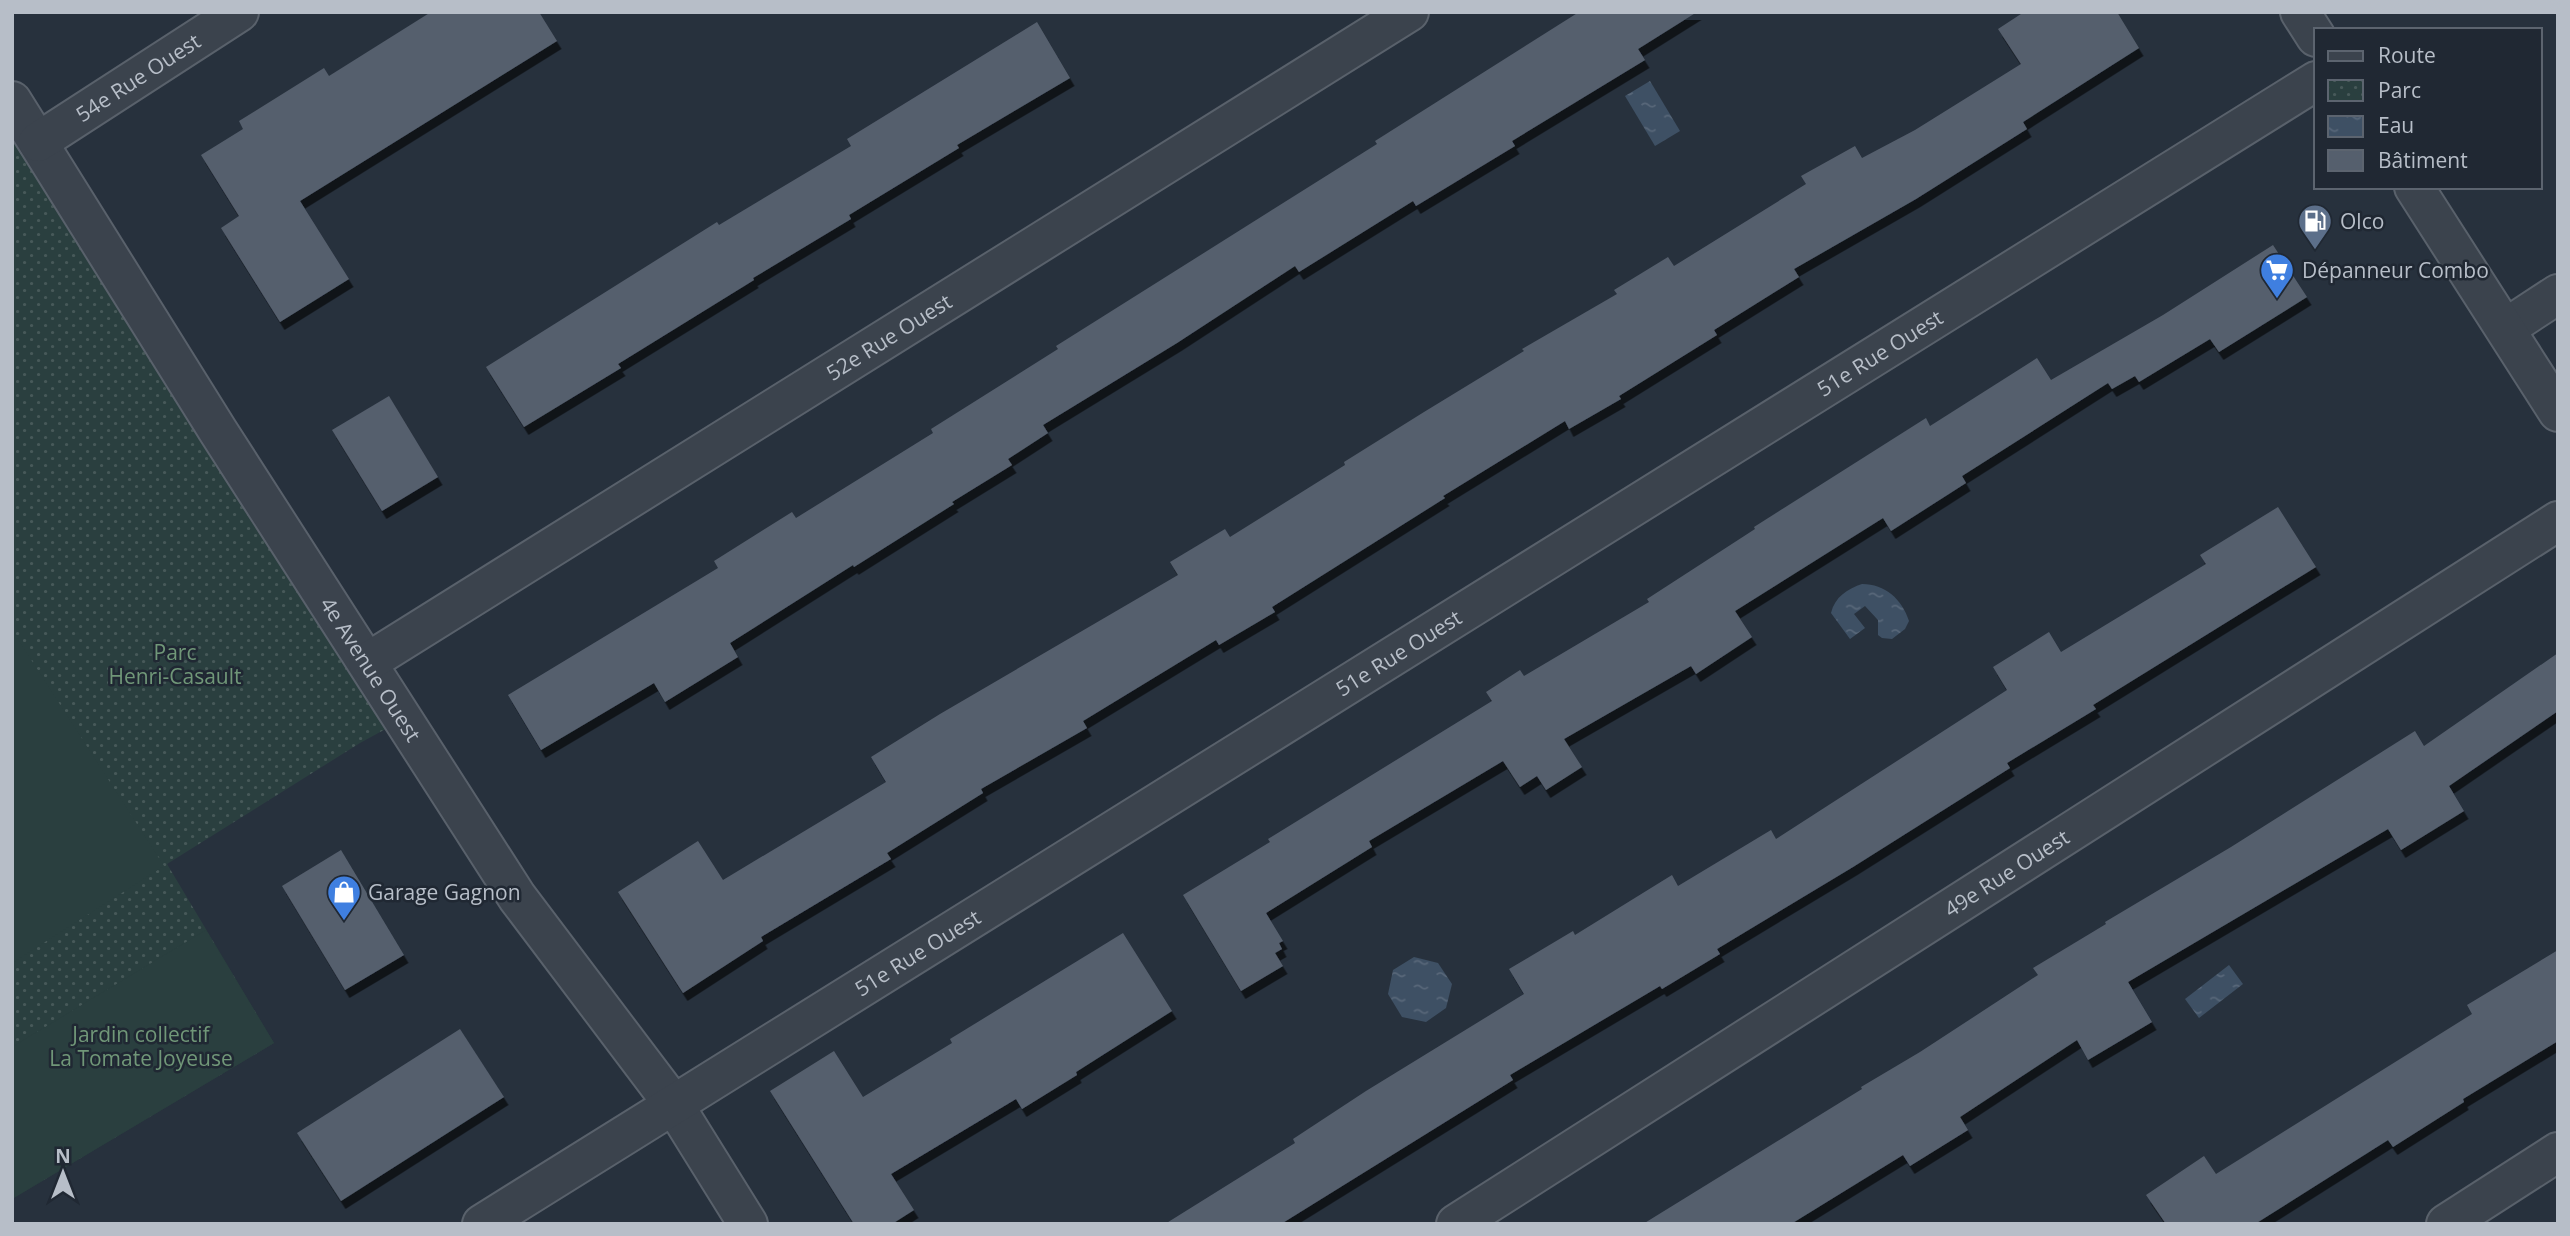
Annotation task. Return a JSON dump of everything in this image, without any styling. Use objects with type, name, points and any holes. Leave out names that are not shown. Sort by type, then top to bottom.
[{"type":"street","name":"54e Rue Ouest","points":[[38,142],[239,12]]},
{"type":"street","name":"52e Rue Ouest","points":[[368,662],[1409,12]]},
{"type":"street","points":[[2300,12],[2314,34]]},
{"type":"street","name":"51e Rue Ouest","points":[[482,1224],[2314,82]]},
{"type":"street","name":"4e Avenue Ouest","points":[[12,101],[218,431],[517,897],[674,1105],[748,1224]]},
{"type":"street","points":[[2415,189],[2558,412]]},
{"type":"street","points":[[2506,328],[2558,294]]},
{"type":"street","name":"49e Rue Ouest","points":[[1456,1224],[2558,521]]},
{"type":"street","points":[[2446,1224],[2558,1152]]},
{"type":"green space","name":"Parc Henri-Casault","points":[[12,101],[404,719],[360,743],[167,864],[274,1043],[12,1199]]},
{"type":"green space","points":[[12,630],[164,866],[12,963]]},
{"type":"green space","name":"Jardin collectif La Tomate Joyeuse","points":[[206,930],[274,1043],[12,1199],[12,1047]]},
{"type":"water","points":[[1650,81],[1680,131],[1655,146],[1625,96]]},
{"type":"water","points":[[1862,584],[1878,587],[1892,594],[1906,613],[1909,621],[1905,629],[1892,639],[1878,635],[1878,620],[1865,606],[1854,614],[1865,628],[1850,639],[1831,613],[1842,594]]},
{"type":"water","points":[[1414,957],[1438,963],[1452,984],[1446,1008],[1426,1022],[1402,1017],[1388,994],[1393,970]]},
{"type":"water","points":[[2229,965],[2243,984],[2199,1018],[2185,999]]},
{"type":"building","points":[[431,12],[539,12],[557,41],[300,201],[349,279],[280,322],[221,228],[239,216],[201,155],[243,129],[239,121],[324,68],[329,76]]},
{"type":"building","points":[[1579,12],[1697,12],[1638,49],[1645,60],[1512,141],[1515,146],[1416,206],[1413,201],[1299,272],[1295,266],[1177,343],[1043,425],[1048,433],[1008,459],[1012,465],[730,643],[738,657],[665,702],[654,683],[541,750],[508,695],[718,568],[714,561],[792,512],[796,518],[933,433],[931,429],[1058,349],[1056,346],[1377,144],[1375,141]]},
{"type":"building","points":[[2024,12],[2117,12],[2139,48],[2023,122],[2027,129],[1916,199],[1794,269],[1799,277],[1714,330],[1717,335],[1619,396],[1621,399],[1569,429],[1565,421],[1272,607],[1275,612],[1219,645],[1216,640],[1083,721],[1087,728],[981,789],[983,793],[887,853],[891,859],[761,937],[763,941],[683,993],[618,892],[698,841],[723,880],[886,782],[871,757],[1178,575],[1170,562],[1225,529],[1230,537],[1345,465],[1344,462],[1524,351],[1522,349],[1617,294],[1614,290],[1668,257],[1674,266],[1806,184],[1801,176],[1855,146],[1862,158],[1915,130],[2021,64],[1998,29]]},
{"type":"building","points":[[1037,22],[1070,78],[957,145],[959,148],[849,215],[851,219],[753,278],[754,280],[618,364],[621,368],[524,427],[486,367],[717,222],[719,225],[851,146],[847,139]]},
{"type":"building","points":[[2273,245],[2307,297],[2219,352],[2210,339],[2139,382],[2135,376],[2112,389],[2108,383],[1962,476],[1966,483],[1891,531],[1883,518],[1735,611],[1752,637],[1696,674],[1691,666],[1564,739],[1582,767],[1546,790],[1537,776],[1520,787],[1503,761],[1369,841],[1372,847],[1266,913],[1283,941],[1279,943],[1282,949],[1275,953],[1283,966],[1241,991],[1183,895],[1270,842],[1268,839],[1492,701],[1486,692],[1520,670],[1524,676],[1649,602],[1647,599],[1755,529],[1754,527],[1926,418],[1930,426],[2037,358],[2051,380],[2163,315]]},
{"type":"building","points":[[389,396],[438,477],[382,511],[332,430]]},
{"type":"building","points":[[2278,507],[2316,567],[2093,705],[2096,709],[2007,763],[2010,768],[1717,949],[1720,954],[1662,989],[1660,986],[1510,1075],[1513,1080],[1281,1224],[1165,1224],[1295,1143],[1293,1139],[1366,1091],[1524,994],[1509,969],[1573,931],[1575,935],[1672,875],[1678,886],[1771,830],[1776,839],[2007,690],[1993,667],[2049,632],[2061,652],[2206,564],[2200,555]]},
{"type":"building","points":[[2558,653],[2558,711],[2449,786],[2464,811],[2401,850],[2388,829],[2128,982],[2152,1022],[2088,1060],[2077,1040],[1960,1117],[1968,1130],[1910,1166],[1903,1155],[1791,1224],[1643,1224],[1862,1089],[1861,1087],[2038,975],[2033,968],[2106,924],[2105,922],[2231,847],[2415,731],[2424,746]]},
{"type":"building","points":[[341,850],[404,955],[345,990],[282,886]]},
{"type":"building","points":[[1123,933],[1172,1011],[1022,1109],[1016,1099],[891,1174],[914,1210],[892,1224],[854,1224],[770,1091],[834,1051],[863,1097],[952,1043],[950,1039]]},
{"type":"building","points":[[2558,950],[2558,1041],[2463,1099],[2464,1102],[2393,1147],[2388,1140],[2255,1224],[2166,1224],[2146,1195],[2204,1156],[2216,1174],[2472,1014],[2467,1005]]},
{"type":"building","points":[[460,1029],[504,1097],[341,1201],[297,1133]]},
{"type":"place","name":"Olco","points":[[2315,251]]},
{"type":"place","name":"Dépanneur Combo","points":[[2277,300]]},
{"type":"place","name":"Garage Gagnon","points":[[344,922]]}]
